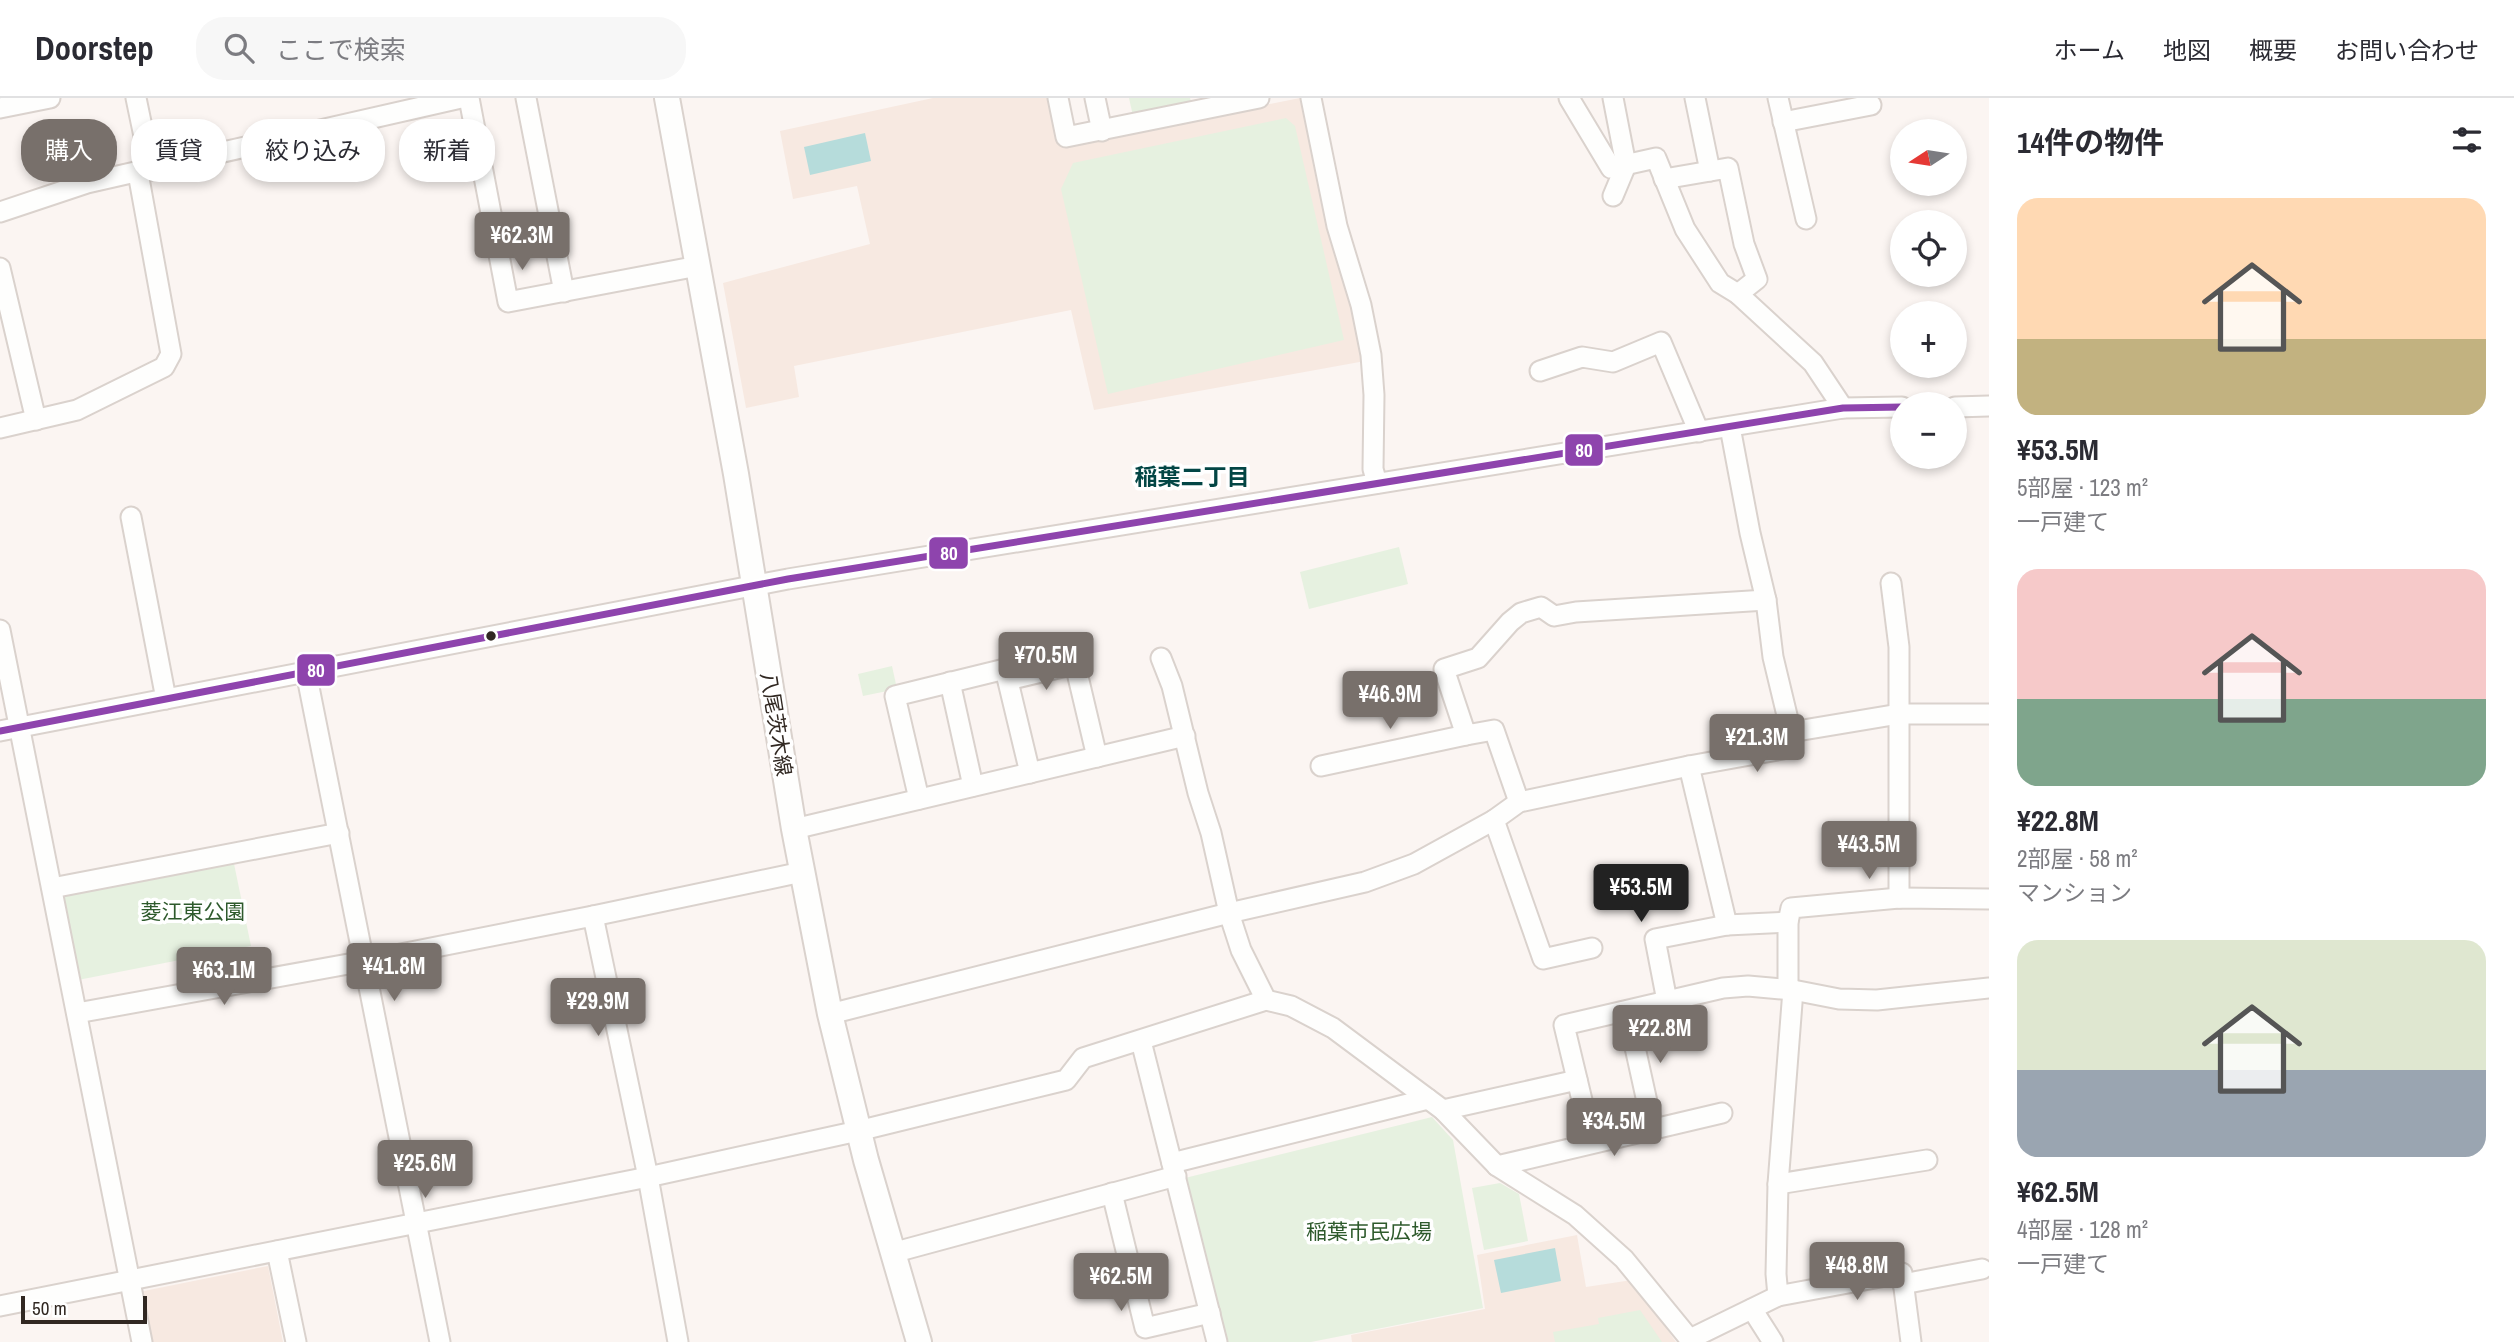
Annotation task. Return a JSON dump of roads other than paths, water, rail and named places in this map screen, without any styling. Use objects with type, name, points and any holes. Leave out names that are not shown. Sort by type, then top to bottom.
[{"type":"main road","name":"八尾茨木線","points":[[667,98],[754,585],[794,829],[830,1014],[858,1131],[919,1342]]},
{"type":"street","points":[[0,108],[50,98]]},
{"type":"street","points":[[136,98],[139,119]]},
{"type":"street","points":[[227,151],[402,105],[461,98]]},
{"type":"street","points":[[469,98],[508,302],[698,266]]},
{"type":"street","points":[[526,98],[564,292]]},
{"type":"street","points":[[1058,98],[1066,137],[1228,102],[1259,98]]},
{"type":"street","points":[[1095,98],[1101,131]]},
{"type":"street","points":[[1311,98],[1337,226],[1361,305],[1371,355],[1374,395],[1373,469],[1377,483]]},
{"type":"street","points":[[1569,98],[1611,168],[1656,158],[1685,229],[1720,283],[1738,294],[1813,363],[1843,408]]},
{"type":"street","points":[[1613,98],[1626,165],[1613,196]]},
{"type":"street","points":[[1695,98],[1710,171]]},
{"type":"street","points":[[1777,98],[1807,219]]},
{"type":"street","points":[[1783,122],[1871,105]]},
{"type":"street","points":[[1664,179],[1728,168],[1744,244],[1756,279],[1738,294]]},
{"type":"street","points":[[0,212],[87,183],[131,175]]},
{"type":"street","points":[[0,428],[77,410],[164,367],[171,354],[146,182]]},
{"type":"street","points":[[0,268],[36,420]]},
{"type":"street","points":[[1540,372],[1582,357],[1613,362],[1661,342],[1699,432]]},
{"type":"street","points":[[1967,407],[1989,406]]},
{"type":"street","points":[[0,731],[754,585],[1843,408],[1890,407]]},
{"type":"street","points":[[830,1014],[1229,913],[1365,882],[1414,864],[1494,820],[1519,802],[1783,749],[1791,732],[1773,657],[1766,600],[1730,427]]},
{"type":"street","points":[[131,517],[166,699]]},
{"type":"street","points":[[1891,583],[1899,647],[1899,898]]},
{"type":"street","points":[[1466,735],[1444,668],[1478,658],[1521,613],[1541,607],[1553,616],[1576,612],[1766,600]]},
{"type":"street","points":[[0,630],[142,1342]]},
{"type":"street","points":[[1161,658],[1172,686],[1229,913],[1241,950],[1266,1000]]},
{"type":"street","points":[[1008,680],[1075,664],[1097,757]]},
{"type":"street","points":[[919,799],[895,696],[1005,669],[1030,773]]},
{"type":"street","points":[[306,672],[440,1342]]},
{"type":"street","points":[[950,682],[973,786]]},
{"type":"street","points":[[1791,732],[1899,714],[1989,714]]},
{"type":"street","points":[[1321,766],[1494,730],[1519,802]]},
{"type":"street","points":[[794,829],[1185,736]]},
{"type":"street","points":[[1689,766],[1727,925]]},
{"type":"street","points":[[1494,820],[1543,959],[1592,948]]},
{"type":"street","points":[[52,888],[339,833]]},
{"type":"street","points":[[77,1013],[365,961],[802,872]]},
{"type":"street","points":[[1778,1296],[1778,1184],[1791,990],[1788,922],[1791,908],[1899,898],[1989,900]]},
{"type":"street","points":[[593,916],[648,1177],[678,1342]]},
{"type":"street","points":[[1667,1001],[1655,939],[1727,925],[1788,922]]},
{"type":"street","points":[[1591,1142],[1564,1025],[1723,988],[1748,986],[1791,990],[1839,999],[1877,999],[1989,988]]},
{"type":"street","points":[[0,1306],[648,1177],[858,1131],[1066,1080],[1083,1058],[1266,1000],[1291,1006],[1333,1028],[1435,1104],[1497,1166],[1575,1215],[1624,1259],[1691,1341],[1778,1296],[1902,1273],[1911,1342]]},
{"type":"street","points":[[1626,1011],[1653,1129]]},
{"type":"street","points":[[1140,1041],[1217,1342]]},
{"type":"street","points":[[892,1253],[1112,1193],[1174,1170],[1435,1104],[1577,1080]]},
{"type":"street","points":[[1497,1166],[1722,1113]]},
{"type":"street","points":[[1778,1184],[1927,1160]]},
{"type":"street","points":[[1112,1193],[1145,1328],[1210,1313]]},
{"type":"street","points":[[277,1251],[296,1342]]},
{"type":"street","points":[[1903,1284],[1982,1269]]},
{"type":"street","points":[[1752,1309],[1773,1342]]},
{"type":"water","points":[[865,133],[871,161],[810,175],[804,147]]},
{"type":"water","points":[[1555,1248],[1561,1281],[1501,1293],[1494,1260]]},
{"type":"district","name":"稲葉二丁目","points":[[1192,477]]},
{"type":"park label","name":"菱江東公園","points":[[193,912]]},
{"type":"park label","name":"稲葉市民広場","points":[[1369,1232]]}]
